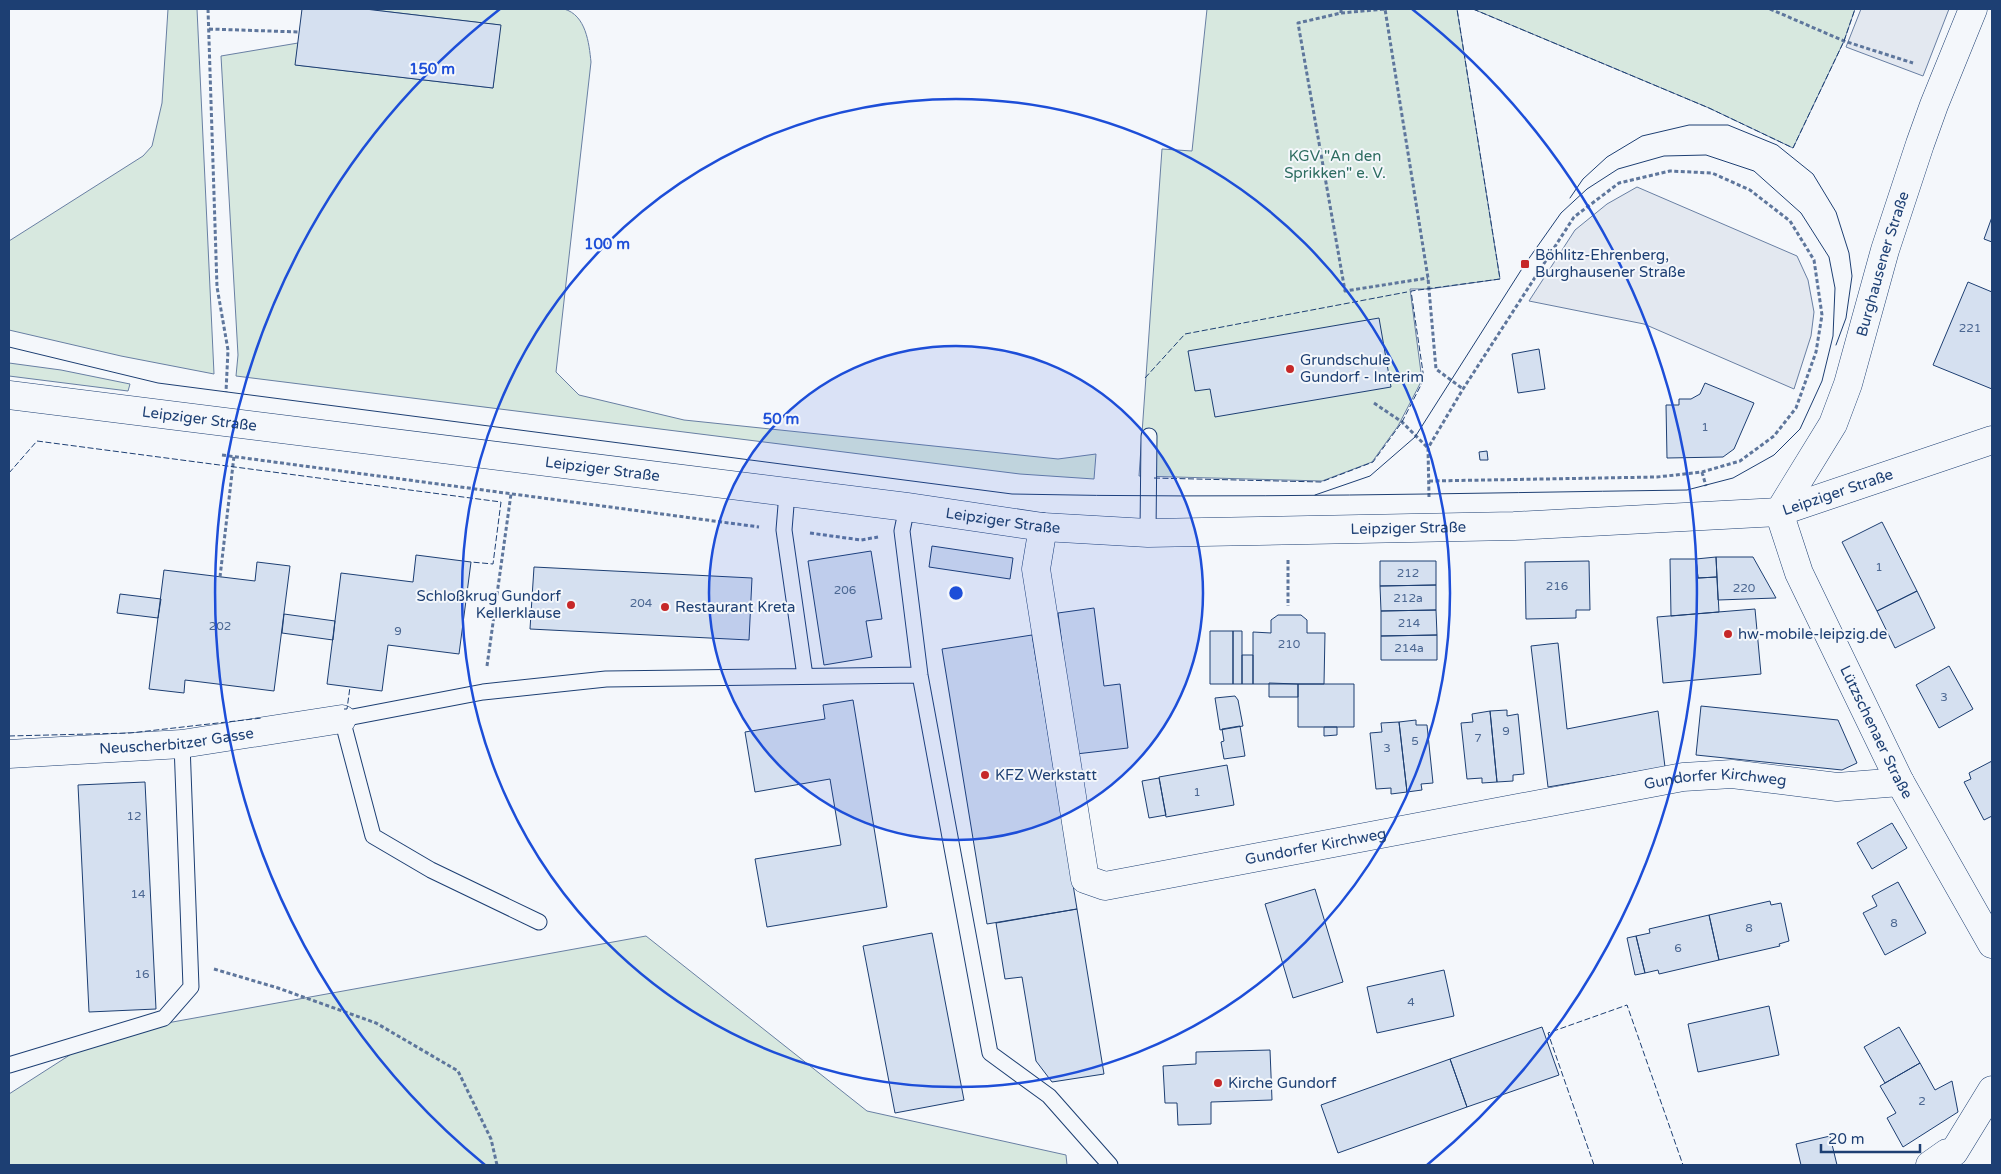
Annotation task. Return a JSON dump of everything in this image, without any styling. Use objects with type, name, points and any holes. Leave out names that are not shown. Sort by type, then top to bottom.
[{"type":"street","name":"Burghausener Straße","points":[[1779,512],[1833,424],[1848,384],[1884,250],[1934,105],[1973,9]]},
{"type":"street","name":"Leipziger Straße","points":[[9,395],[787,493],[905,519],[1148,533],[1590,524],[1779,512],[1992,440]]},
{"type":"street","name":"Lützschenaer Straße","points":[[1779,512],[1799,573],[1900,782],[1992,944]]},
{"type":"street","name":"Gundorfer Kirchweg","points":[[1042,527],[1036,569],[1086,879],[1106,886],[1683,777],[1732,774],[1837,787],[1900,782]]},
{"type":"street","name":"Neuscherbitzer Gasse","points":[[9,754],[182,744],[342,719]]},
{"type":"street","points":[[1930,1165],[1947,1153],[1954,1159],[1992,1090]]},
{"type":"lane","points":[[1148,533],[1149,436]]},
{"type":"lane","points":[[787,493],[784,530],[805,676]]},
{"type":"lane","points":[[905,519],[920,675],[990,1053],[1049,1096],[1110,1165]]},
{"type":"lane","points":[[539,922],[431,870],[373,836],[342,719],[483,692],[606,678],[920,675]]},
{"type":"lane","points":[[9,1065],[164,1018],[191,987],[182,744]]},
{"type":"path","points":[[208,9],[217,287],[228,350],[226,392],[234,457],[220,577]]},
{"type":"path","points":[[1770,9],[1844,41],[1913,63]]},
{"type":"path","points":[[1428,278],[1345,291],[1298,23],[1341,11],[1385,10],[1428,278],[1436,368],[1463,389]]},
{"type":"path","points":[[209,29],[299,32]]},
{"type":"path","points":[[1429,481],[1657,477],[1702,472],[1740,460],[1774,436],[1796,408],[1816,352],[1822,315],[1814,260],[1790,221],[1750,190],[1712,174],[1670,171],[1620,183],[1574,216],[1463,389],[1428,448],[1430,528]]},
{"type":"path","points":[[1374,403],[1402,422],[1428,448]]},
{"type":"path","points":[[214,454],[860,540],[905,519]]},
{"type":"path","points":[[483,692],[511,494]]},
{"type":"path","points":[[1288,530],[1288,606]]},
{"type":"path","points":[[190,961],[278,988],[376,1023],[458,1071],[491,1139],[497,1165]]},
{"type":"green space","points":[[168,9],[197,9],[214,374],[121,356],[9,330],[9,241],[143,156],[152,146],[162,103]]},
{"type":"green space","points":[[365,9],[564,9],[571,12],[582,23],[591,62],[556,372],[579,395],[684,420],[1058,459],[1096,454],[1094,479],[1020,474],[236,376],[238,355],[221,56],[298,43],[296,65],[493,88],[500,25]]},
{"type":"green space","name":"KGV \"An den Sprikken\" e. V.","points":[[1207,9],[1457,9],[1500,279],[1429,289],[1410,289],[1422,380],[1398,426],[1372,462],[1322,481],[1139,476],[1162,149],[1192,151]]},
{"type":"green space","points":[[1473,9],[1855,9],[1844,41],[1793,148],[1709,108]]},
{"type":"green space","points":[[9,363],[61,370],[130,384],[128,391],[9,376]]},
{"type":"green space","points":[[646,936],[867,1111],[1066,1155],[1067,1165],[9,1165],[9,1094],[101,1035]]},
{"type":"shaded area","points":[[1861,9],[1949,9],[1923,76],[1846,47]]},
{"type":"shaded area","points":[[1637,187],[1797,256],[1808,280],[1814,312],[1811,336],[1794,389],[1644,324],[1529,301],[1575,230],[1607,204]]},
{"type":"building","points":[[302,9],[365,9],[501,25],[493,88],[295,65]]},
{"type":"building","points":[[1992,217],[1992,242],[1984,239]]},
{"type":"building","points":[[1968,282],[1992,292],[1992,389],[1933,365]]},
{"type":"building","name":"Grundschule Gundorf - Interim","points":[[1379,318],[1391,387],[1215,417],[1210,389],[1195,391],[1188,351]]},
{"type":"building","points":[[1539,349],[1545,389],[1518,393],[1512,354]]},
{"type":"building","points":[[1705,383],[1754,403],[1734,449],[1723,457],[1667,458],[1666,405],[1679,405],[1679,399],[1691,399],[1700,394]]},
{"type":"building","points":[[1487,451],[1488,460],[1480,460],[1479,452]]},
{"type":"building","points":[[1882,522],[1917,591],[1877,611],[1842,542]]},
{"type":"building","points":[[932,546],[1013,558],[1010,579],[929,567]]},
{"type":"building","points":[[871,551],[882,619],[866,621],[872,657],[824,665],[808,561]]},
{"type":"building","points":[[416,555],[471,562],[459,654],[388,645],[382,691],[327,684],[341,573],[413,582]]},
{"type":"building","points":[[1716,557],[1753,557],[1776,598],[1718,600]]},
{"type":"building","points":[[1716,557],[1717,577],[1698,578],[1696,559]]},
{"type":"building","points":[[1670,559],[1696,559],[1698,578],[1717,577],[1719,612],[1671,616]]},
{"type":"building","points":[[1380,561],[1436,561],[1436,585],[1380,586]]},
{"type":"building","points":[[1589,561],[1590,610],[1576,610],[1576,618],[1526,619],[1525,562]]},
{"type":"building","points":[[257,562],[290,566],[274,691],[185,680],[184,693],[149,689],[164,570],[255,581]]},
{"type":"building","points":[[534,567],[752,578],[749,640],[530,629]]},
{"type":"building","points":[[1436,585],[1436,610],[1381,611],[1380,586]]},
{"type":"building","points":[[1917,591],[1935,628],[1895,648],[1877,611]]},
{"type":"building","points":[[120,594],[161,599],[158,618],[117,613]]},
{"type":"building","points":[[1094,608],[1104,686],[1120,684],[1128,748],[1076,754],[1058,613]]},
{"type":"building","points":[[1755,609],[1761,674],[1663,683],[1657,617]]},
{"type":"building","points":[[1436,610],[1437,635],[1381,636],[1381,611]]},
{"type":"building","points":[[284,614],[335,621],[333,640],[282,633]]},
{"type":"building","points":[[1278,615],[1301,615],[1307,620],[1307,633],[1325,633],[1324,684],[1253,684],[1253,632],[1271,633],[1271,620]]},
{"type":"building","points":[[1210,631],[1233,631],[1233,684],[1210,684]]},
{"type":"building","points":[[1233,631],[1242,631],[1242,684],[1233,684]]},
{"type":"building","points":[[1032,635],[1077,909],[987,924],[942,649]]},
{"type":"building","points":[[1437,635],[1437,660],[1381,660],[1381,636]]},
{"type":"building","points":[[1558,643],[1567,729],[1658,711],[1665,767],[1548,787],[1531,646]]},
{"type":"building","points":[[1242,655],[1253,655],[1253,684],[1242,684]]},
{"type":"building","points":[[1949,666],[1973,709],[1939,728],[1916,685]]},
{"type":"building","points":[[1269,683],[1298,684],[1298,697],[1269,697]]},
{"type":"building","points":[[1298,684],[1354,684],[1354,727],[1298,727]]},
{"type":"building","points":[[1235,696],[1238,700],[1243,726],[1220,730],[1215,698]]},
{"type":"building","points":[[853,700],[887,907],[767,927],[755,859],[841,845],[830,779],[755,792],[745,732],[825,719],[823,705]]},
{"type":"building","points":[[1701,706],[1838,720],[1857,763],[1842,770],[1696,755]]},
{"type":"building","points":[[1507,710],[1507,716],[1518,714],[1524,774],[1513,775],[1513,781],[1497,782],[1490,711]]},
{"type":"building","points":[[1490,711],[1497,782],[1482,783],[1482,778],[1467,779],[1461,723],[1473,722],[1472,714]]},
{"type":"building","points":[[1416,720],[1416,725],[1427,725],[1433,783],[1421,784],[1422,790],[1407,792],[1399,722]]},
{"type":"building","points":[[1399,722],[1407,792],[1391,794],[1391,788],[1376,789],[1370,733],[1382,732],[1381,723]]},
{"type":"building","points":[[1240,726],[1245,756],[1224,759],[1221,742],[1224,741],[1222,729]]},
{"type":"building","points":[[1324,727],[1337,727],[1337,735],[1324,736]]},
{"type":"building","points":[[1992,761],[1992,816],[1984,820],[1964,782],[1971,779],[1969,773]]},
{"type":"building","points":[[1227,765],[1234,805],[1166,817],[1159,777]]},
{"type":"building","points":[[1159,778],[1166,815],[1149,818],[1142,781]]},
{"type":"building","points":[[145,782],[156,1009],[89,1012],[78,785]]},
{"type":"building","points":[[1892,823],[1907,848],[1872,869],[1857,843]]},
{"type":"building","points":[[1898,882],[1926,933],[1885,955],[1863,913],[1877,906],[1872,896]]},
{"type":"building","points":[[1315,889],[1343,982],[1293,998],[1265,904]]},
{"type":"building","points":[[1770,901],[1771,905],[1781,903],[1789,941],[1779,944],[1780,946],[1719,960],[1709,915]]},
{"type":"building","points":[[1077,909],[1104,1074],[1052,1082],[1036,1061],[1022,977],[1005,979],[996,923]]},
{"type":"building","points":[[1709,915],[1719,960],[1659,974],[1658,970],[1645,973],[1636,936],[1650,933],[1649,929]]},
{"type":"building","points":[[932,933],[964,1100],[895,1113],[863,946]]},
{"type":"building","points":[[1636,936],[1645,973],[1635,975],[1627,938]]},
{"type":"building","points":[[1444,970],[1454,1016],[1377,1033],[1367,987]]},
{"type":"building","points":[[1769,1006],[1779,1055],[1698,1072],[1688,1024]]},
{"type":"building","points":[[1542,1027],[1559,1075],[1467,1107],[1450,1059]]},
{"type":"building","points":[[1899,1027],[1920,1063],[1885,1083],[1864,1047]]},
{"type":"building","name":"Kirche Gundorf","points":[[1270,1050],[1272,1100],[1211,1102],[1211,1124],[1178,1125],[1177,1103],[1165,1103],[1163,1066],[1196,1064],[1196,1052]]},
{"type":"building","points":[[1450,1059],[1467,1107],[1338,1153],[1321,1105]]},
{"type":"building","points":[[1920,1063],[1935,1090],[1952,1081],[1958,1112],[1903,1147],[1887,1118],[1896,1113],[1880,1086]]},
{"type":"building","points":[[1830,1136],[1837,1165],[1801,1165],[1796,1144]]},
{"type":"tram line","points":[[1570,198],[1583,179],[1607,157],[1642,136],[1689,125],[1728,125],[1777,145],[1813,174],[1836,212],[1849,253],[1852,276],[1846,318],[1836,345]]},
{"type":"tram line","points":[[9,347],[158,383],[1012,494],[1265,496],[1687,490],[1733,478],[1774,455],[1800,429],[1822,381],[1833,336],[1835,288],[1829,257],[1801,213],[1754,171],[1706,155],[1664,156],[1618,169],[1587,189],[1561,213],[1525,264],[1415,437],[1370,476],[1315,495]]},
{"type":"fence","points":[[1154,478],[1321,482],[1373,462],[1402,422],[1424,379],[1411,291],[1500,279],[1457,9]]},
{"type":"fence","points":[[1473,9],[1709,108],[1793,148],[1844,41],[1855,9]]},
{"type":"fence","points":[[1145,378],[1185,334],[1407,292]]},
{"type":"fence","points":[[9,473],[37,441],[501,502],[493,564],[471,562]]},
{"type":"fence","points":[[344,709],[347,709],[350,687]]},
{"type":"fence","points":[[9,736],[130,733],[262,718]]},
{"type":"fence","points":[[1594,1165],[1548,1033],[1627,1005],[1683,1165]]},
{"type":"place","name":"Böhlitz-Ehrenberg, Burghausener Straße","points":[[1525,264]]},
{"type":"place","name":"Grundschule Gundorf - Interim","points":[[1290,369]]},
{"type":"place","name":"Schloßkrug Gundorf Kellerklause","points":[[571,605]]},
{"type":"place","name":"Restaurant Kreta","points":[[665,607]]},
{"type":"place","name":"hw-mobile-leipzig.de","points":[[1728,634]]},
{"type":"place","name":"KFZ Werkstatt","points":[[985,775]]},
{"type":"place","name":"Kirche Gundorf","points":[[1218,1083]]}]
